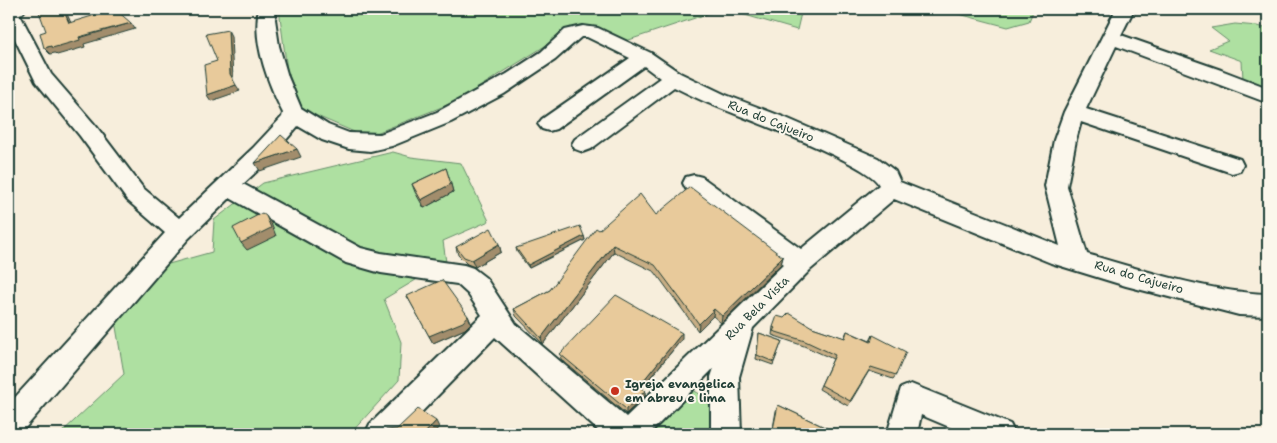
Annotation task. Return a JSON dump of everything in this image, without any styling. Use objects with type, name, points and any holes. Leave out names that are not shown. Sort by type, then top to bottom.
[{"type":"street","points":[[9,425],[180,232],[261,154],[292,119],[293,113],[274,68],[267,20],[268,9]]},
{"type":"street","points":[[1076,259],[1056,186],[1065,140],[1074,112],[1125,9]]},
{"type":"street","points":[[12,10],[43,77],[88,131],[136,194],[180,232]]},
{"type":"street","name":"Rua do Cajueiro","points":[[293,113],[320,131],[353,142],[372,144],[442,118],[515,80],[553,52],[574,32],[583,30],[644,57],[673,78],[719,100],[779,123],[870,164],[887,177],[891,188],[1051,253],[1076,259],[1126,276],[1239,304],[1268,306]]},
{"type":"street","points":[[1112,38],[1214,74],[1268,96]]},
{"type":"street","points":[[549,124],[644,57]]},
{"type":"street","points":[[582,144],[673,78]]},
{"type":"street","points":[[1074,112],[1232,165]]},
{"type":"street","points":[[694,183],[801,263]]},
{"type":"street","points":[[227,186],[355,256],[381,264],[464,275],[477,286],[503,324],[624,434]]},
{"type":"street","name":"Rua Bela Vista","points":[[629,434],[801,263],[891,188]]},
{"type":"street","points":[[380,434],[503,324]]},
{"type":"street","points":[[726,434],[725,377],[741,324]]},
{"type":"street","points":[[902,434],[911,397],[1000,434]]},
{"type":"green space","points":[[279,9],[722,9],[626,41],[570,27],[545,46],[457,101],[366,137],[303,110],[287,70]]},
{"type":"green space","points":[[724,9],[802,9],[797,30]]},
{"type":"green space","points":[[940,9],[1034,9],[1029,21],[1008,27]]},
{"type":"green space","points":[[1235,24],[1268,29],[1268,88],[1243,79],[1242,61],[1209,49],[1228,41],[1211,28]]},
{"type":"green space","points":[[393,152],[411,157],[461,163],[489,221],[443,241],[446,262],[384,299],[401,342],[399,380],[350,434],[60,434],[124,374],[115,321],[165,265],[212,252],[214,220],[263,183]]},
{"type":"green space","points":[[690,388],[709,400],[711,434],[657,434],[646,426]]},
{"type":"building","points":[[38,9],[63,9],[69,23],[115,9],[131,23],[79,37],[80,40],[52,48],[51,46],[44,48],[40,33],[46,31]]},
{"type":"building","points":[[228,30],[230,74],[236,85],[207,95],[204,65],[217,61],[206,34]]},
{"type":"building","points":[[281,135],[297,149],[255,163]]},
{"type":"building","points":[[446,168],[451,184],[421,200],[412,184]]},
{"type":"building","points":[[690,187],[783,257],[722,316],[714,309],[699,324],[655,265],[613,245],[541,338],[514,309],[550,290],[596,228],[599,230],[640,194],[656,215]]},
{"type":"building","points":[[262,213],[266,216],[271,228],[241,243],[233,228]]},
{"type":"building","points":[[580,226],[584,236],[528,265],[516,248]]},
{"type":"building","points":[[491,228],[499,244],[472,260],[464,257],[456,247]]},
{"type":"building","points":[[442,280],[468,316],[463,322],[429,336],[407,296]]},
{"type":"building","points":[[616,295],[682,333],[639,386],[645,391],[626,409],[560,354]]},
{"type":"building","points":[[789,313],[812,327],[845,338],[847,331],[871,342],[873,335],[906,352],[896,375],[871,367],[850,401],[821,385],[835,355],[805,341],[773,331],[777,316],[784,318]]},
{"type":"building","points":[[759,333],[782,341],[774,362],[757,355]]},
{"type":"building","points":[[778,405],[839,434],[772,434]]},
{"type":"building","points":[[418,409],[436,421],[424,434],[382,434],[386,430],[397,429]]},
{"type":"place","name":"Igreja evangelica em abreu e lima","points":[[615,391]]}]
